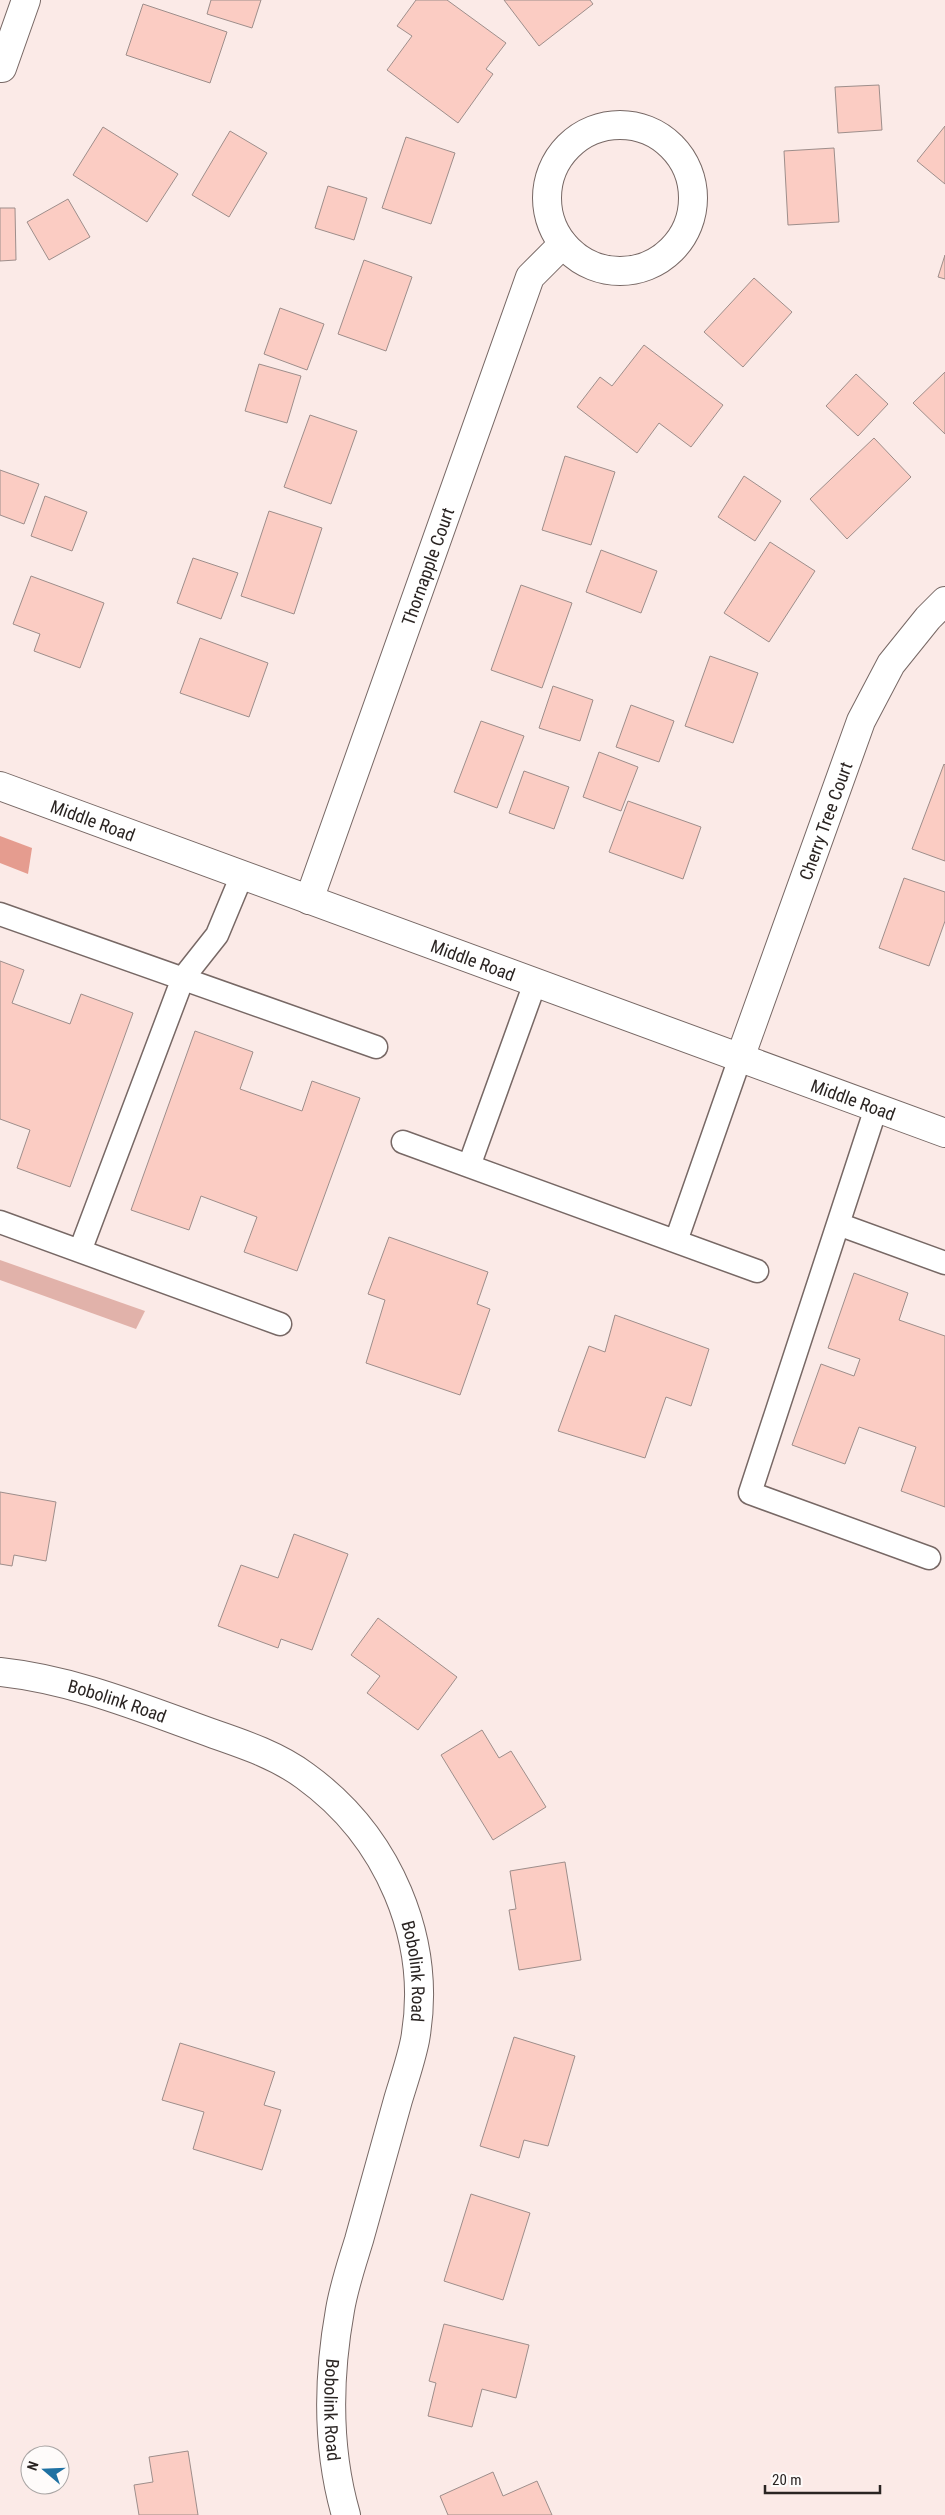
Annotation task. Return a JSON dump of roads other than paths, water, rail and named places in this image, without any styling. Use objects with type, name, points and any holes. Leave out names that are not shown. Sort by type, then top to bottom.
[{"type":"street","points":[[1,67],[26,0]]},
{"type":"street","points":[[624,124],[648,130],[668,142],[684,162],[692,184],[693,208],[685,232],[670,251],[650,264],[627,271],[603,270],[581,260],[563,244],[550,223],[546,199],[550,175],[561,154],[579,137],[600,127],[624,124]]},
{"type":"street","name":"Thornapple Court","points":[[309,900],[530,278],[563,244]]},
{"type":"street","name":"Cherry Tree Court","points":[[740,1058],[860,721],[892,664],[928,618],[945,601]]},
{"type":"street","name":"Middle Road","points":[[0,786],[945,1133]]},
{"type":"street","name":"Bobolink Road","points":[[0,1672],[95,1691],[261,1751],[304,1776],[342,1807],[374,1846],[400,1894],[414,1942],[419,1991],[415,2040],[340,2308],[331,2374],[332,2430],[340,2496],[346,2515]]},
{"type":"lane","points":[[80,1251],[183,978],[217,935],[242,875]]},
{"type":"lane","points":[[0,914],[376,1046]]},
{"type":"lane","points":[[470,1166],[535,983]]},
{"type":"lane","points":[[676,1241],[740,1058]]},
{"type":"lane","points":[[876,1108],[750,1493],[929,1558]]},
{"type":"lane","points":[[402,1142],[757,1271]]},
{"type":"lane","points":[[0,1222],[280,1324]]},
{"type":"lane","points":[[838,1224],[945,1263]]}]
